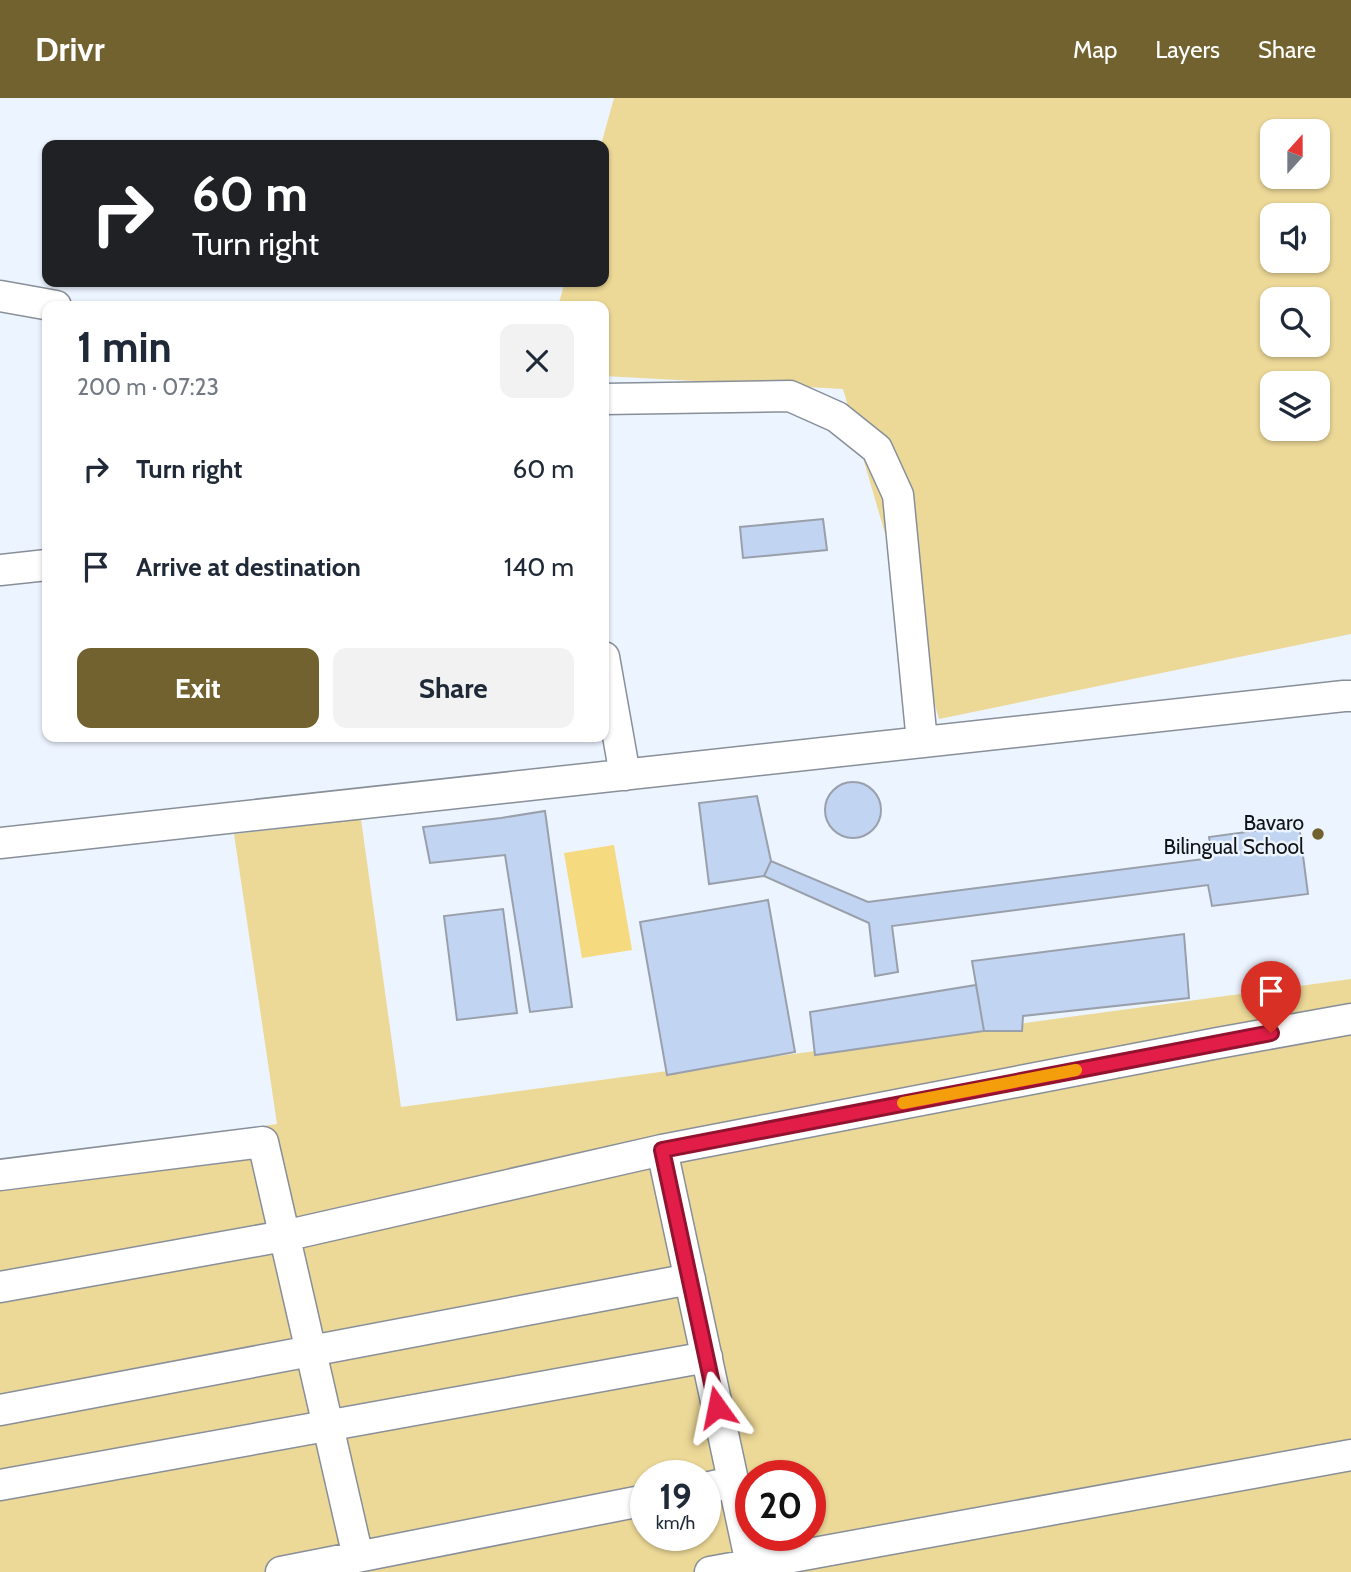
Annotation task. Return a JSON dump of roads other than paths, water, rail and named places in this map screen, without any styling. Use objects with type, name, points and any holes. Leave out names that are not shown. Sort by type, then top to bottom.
[{"type":"lane","points":[[0,296],[42,304]]},
{"type":"lane","points":[[609,399],[790,396],[837,416],[877,449],[898,495],[922,742]]},
{"type":"lane","points":[[0,570],[42,566]]},
{"type":"lane","points":[[609,685],[625,775]]},
{"type":"lane","points":[[0,843],[1349,695]]},
{"type":"lane","points":[[0,1287],[284,1236],[662,1150],[1351,1019]]},
{"type":"lane","points":[[0,1175],[263,1142],[358,1557]]},
{"type":"lane","points":[[662,1150],[706,1357],[716,1460]]},
{"type":"lane","points":[[0,1410],[690,1279]]},
{"type":"lane","points":[[0,1485],[706,1357]]},
{"type":"lane","points":[[710,1572],[1351,1455]]},
{"type":"lane","points":[[721,1490],[751,1564]]},
{"type":"lane","points":[[281,1572],[630,1503]]},
{"type":"place","name":"Bavaro Bilingual School","points":[[1318,834]]}]
